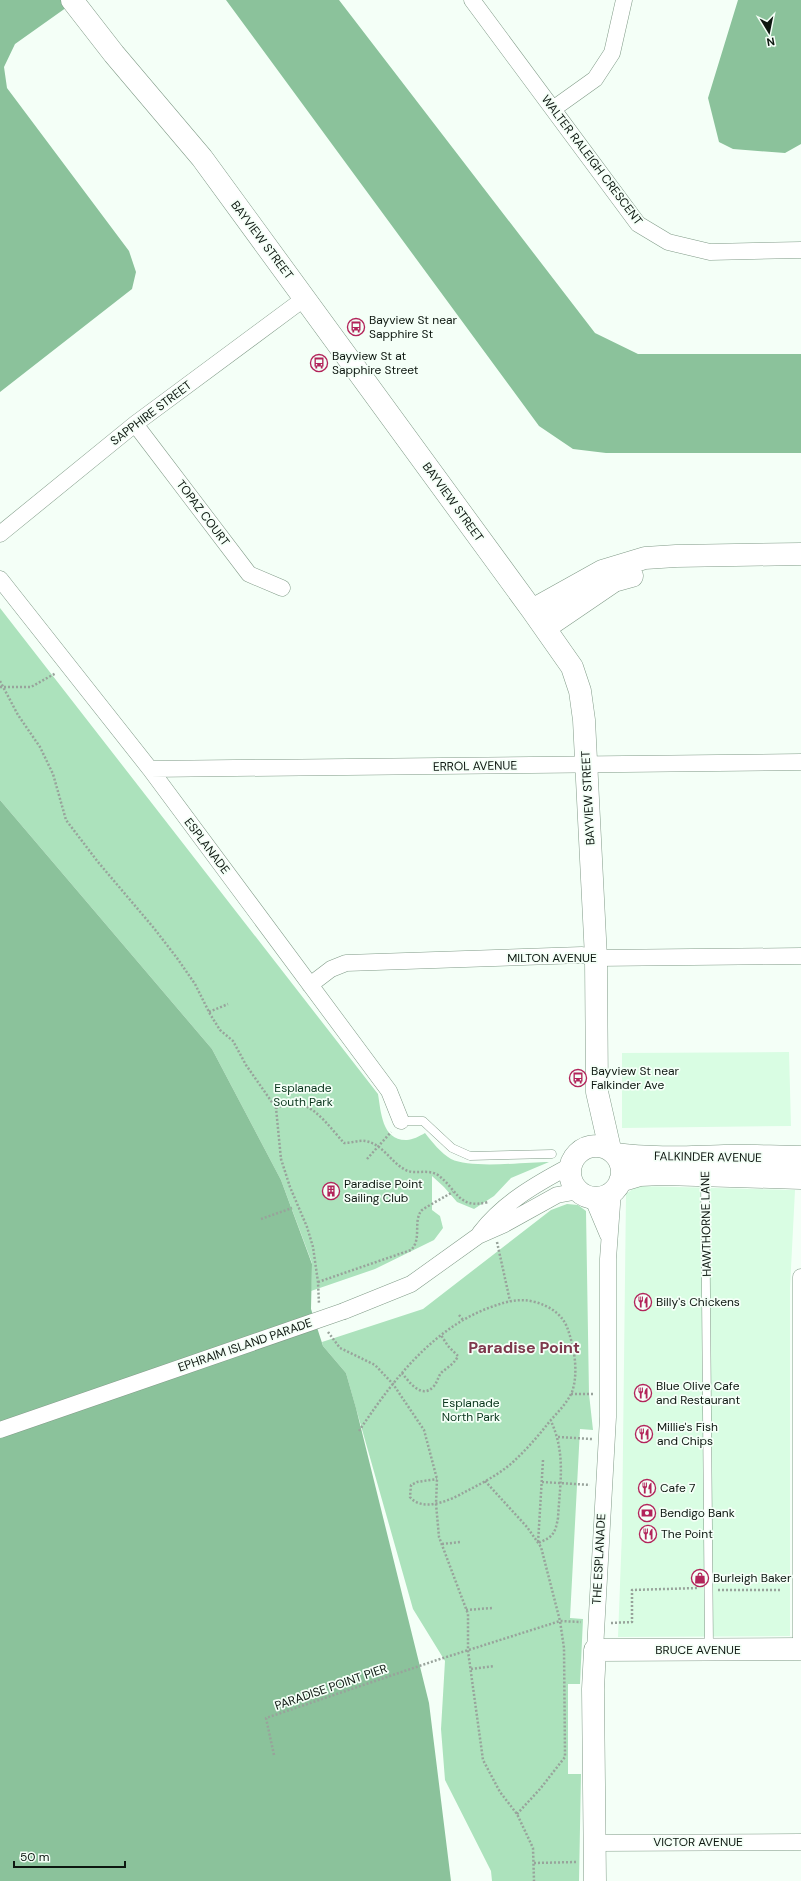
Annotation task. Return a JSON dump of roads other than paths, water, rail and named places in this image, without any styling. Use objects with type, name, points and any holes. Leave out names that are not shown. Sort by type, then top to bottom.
[{"type":"street","name":"WALTER RALEIGH CRESCENT","points":[[472,0],[638,224],[668,242],[710,252],[801,250]]},
{"type":"street","points":[[553,109],[595,79],[612,53],[624,0]]},
{"type":"street","name":"BAYVIEW STREET","points":[[76,5],[119,60],[202,158],[568,660],[577,680],[583,709],[596,958],[598,1092],[613,1152]]},
{"type":"street","name":"SAPPHIRE STREET","points":[[0,534],[136,424],[305,298]]},
{"type":"street","name":"TOPAZ COURT","points":[[136,424],[249,574],[282,588]]},
{"type":"street","points":[[532,610],[602,571],[645,558],[676,556],[801,554]]},
{"type":"street","points":[[545,628],[614,581],[642,573],[670,570],[801,569]]},
{"type":"street","name":"ESPLANADE","points":[[0,579],[150,769],[389,1092],[400,1121]]},
{"type":"street","name":"ERROL AVENUE","points":[[150,769],[801,762]]},
{"type":"street","name":"MILTON AVENUE","points":[[310,985],[331,969],[346,963],[582,956],[596,958],[801,956]]},
{"type":"street","name":"BAYVIEW STREET","points":[[584,1149],[598,1092]]},
{"type":"street","points":[[594,1146],[613,1152],[621,1166],[617,1186],[599,1197],[585,1194],[572,1180],[570,1166],[574,1158],[584,1149],[594,1146]]},
{"type":"street","name":"FALKINDER AVENUE","points":[[613,1152],[705,1166],[801,1178]]},
{"type":"street","name":"FALKINDER AVENUE","points":[[617,1186],[649,1174],[705,1166],[724,1156],[801,1158]]},
{"type":"street","name":"EPHRAIM ISLAND PARADE","points":[[478,1236],[490,1220],[529,1188],[570,1166]]},
{"type":"street","name":"THE ESPLANADE","points":[[595,1862],[593,1689],[608,1394],[608,1236],[617,1186]]},
{"type":"street","name":"EPHRAIM ISLAND PARADE","points":[[0,1430],[344,1310],[411,1284],[478,1236],[503,1225],[557,1195],[585,1194]]},
{"type":"street","name":"THE ESPLANADE","points":[[585,1194],[608,1236]]},
{"type":"street","points":[[801,1277],[801,1638]]},
{"type":"street","name":"BRUCE AVENUE","points":[[595,1650],[709,1651],[801,1649]]},
{"type":"street","name":"VICTOR AVENUE","points":[[595,1862],[801,1842]]},
{"type":"lane","points":[[400,1121],[423,1121],[452,1148],[470,1156],[552,1154]]},
{"type":"lane","name":"HAWTHORNE LANE","points":[[705,1166],[709,1651]]},
{"type":"place","name":"Bayview St near Sapphire St","points":[[356,327]]},
{"type":"place","name":"Bayview St at Sapphire Street","points":[[319,363]]},
{"type":"place","name":"Bayview St near Falkinder Ave","points":[[578,1078]]},
{"type":"place","name":"Paradise Point Sailing Club","points":[[331,1191]]},
{"type":"place","name":"Billy's Chickens","points":[[643,1302]]},
{"type":"place","name":"Blue Olive Cafe and Restaurant","points":[[643,1393]]},
{"type":"place","name":"Millie's Fish and Chips","points":[[644,1434]]},
{"type":"place","name":"Cafe 7","points":[[647,1488]]},
{"type":"place","name":"Bendigo Bank","points":[[647,1513]]},
{"type":"place","name":"The Point","points":[[648,1534]]},
{"type":"place","name":"Burleigh Baker","points":[[700,1578]]},
{"type":"district","name":"Paradise Point","points":[[524,1347]]},
{"type":"park label","name":"Esplanade South Park","points":[[303,1095]]},
{"type":"park label","name":"Esplanade North Park","points":[[471,1410]]}]
